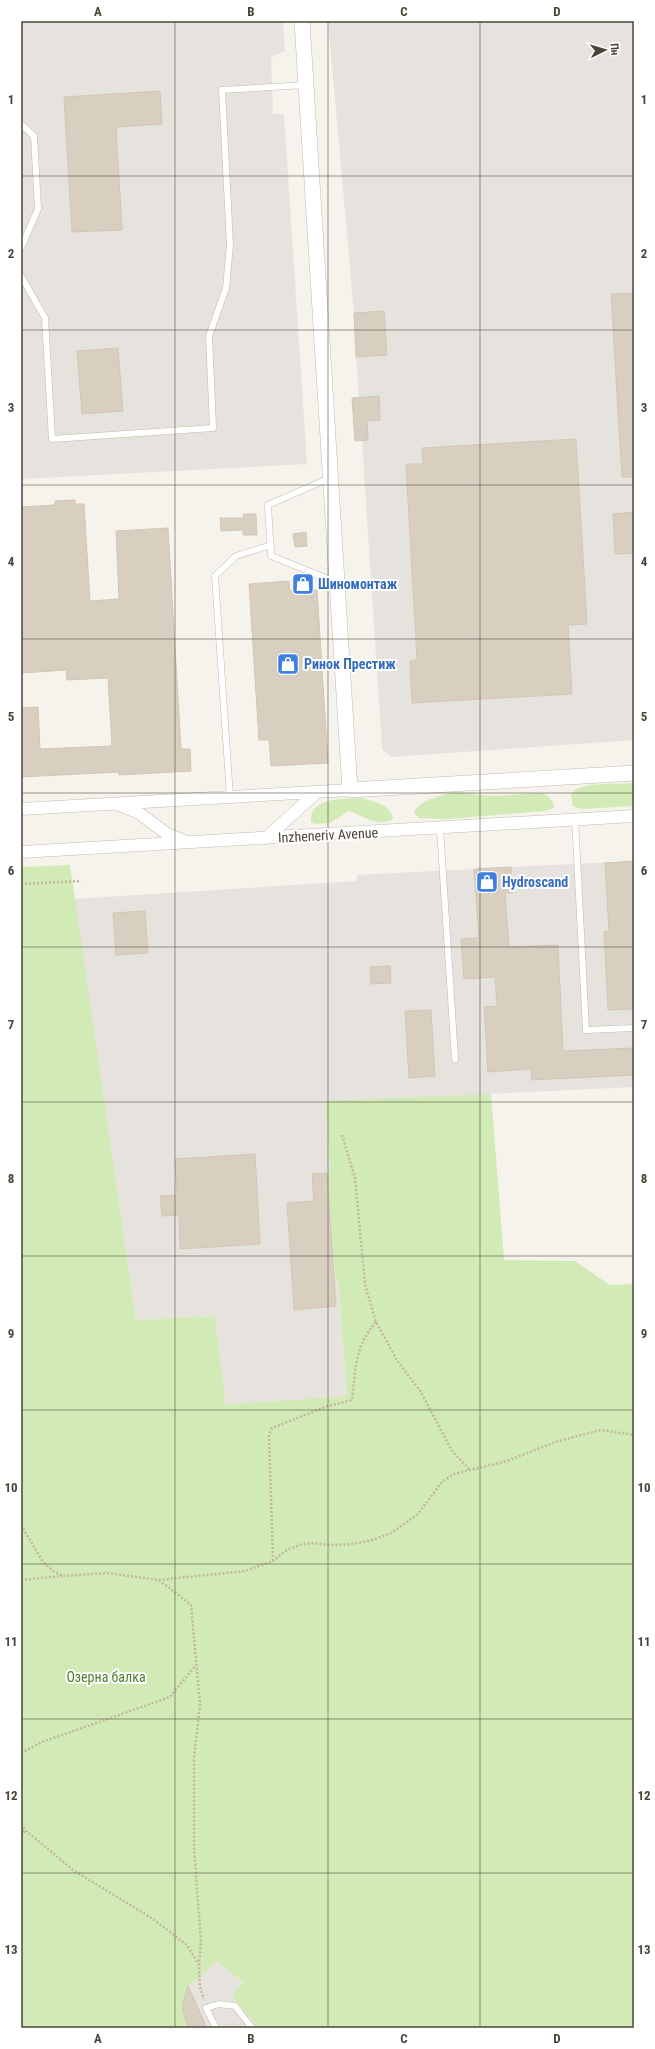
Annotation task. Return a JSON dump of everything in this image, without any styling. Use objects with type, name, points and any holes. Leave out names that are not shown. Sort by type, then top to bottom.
[{"type":"street","points":[[302,21],[350,790]]},
{"type":"street","points":[[21,809],[634,773]]},
{"type":"street","points":[[266,838],[317,792]]},
{"type":"street","points":[[116,803],[139,813],[167,834],[188,842]]},
{"type":"street","name":"Inzheneriv Avenue","points":[[21,852],[634,816]]},
{"type":"lane","points":[[21,276],[45,318],[52,438],[213,428],[209,336],[226,288],[230,245],[222,90],[306,85]]},
{"type":"lane","points":[[21,124],[34,136],[38,209],[21,248]]},
{"type":"lane","points":[[330,478],[268,505],[271,556],[337,582]]},
{"type":"lane","points":[[230,797],[215,576],[236,556],[271,545]]},
{"type":"lane","points":[[575,819],[586,1030],[634,1028]]},
{"type":"lane","points":[[440,828],[456,1059]]},
{"type":"lane","points":[[216,2028],[206,2008],[219,2004],[235,2006],[252,2028]]},
{"type":"path","points":[[21,884],[81,881]]},
{"type":"path","points":[[342,1135],[355,1178],[365,1284],[376,1322],[398,1362],[421,1392],[452,1451],[470,1470]]},
{"type":"path","points":[[272,1561],[268,1434],[272,1428],[328,1406],[352,1400],[356,1357],[364,1338],[376,1322]]},
{"type":"path","points":[[21,1580],[107,1573],[159,1580],[245,1571],[272,1561],[285,1551],[299,1545],[311,1543],[330,1545],[353,1544],[372,1540],[391,1533],[418,1514],[442,1482],[454,1474],[507,1461],[555,1442],[601,1430],[634,1435]]},
{"type":"path","points":[[21,1525],[42,1562],[53,1571],[63,1576]]},
{"type":"path","points":[[159,1580],[191,1605],[200,1704],[194,1758],[194,1848],[201,1942],[199,1965],[200,1987],[206,2008]]},
{"type":"path","points":[[21,1753],[42,1742],[170,1697],[196,1665]]},
{"type":"path","points":[[21,1824],[25,1830],[73,1870],[153,1919],[187,1946],[199,1965]]},
{"type":"path","points":[[21,1836],[25,1830]]},
{"type":"path","points":[[21,2024],[24,2028]]},
{"type":"shaded area","points":[[21,21],[283,21],[285,51],[271,57],[273,114],[284,114],[307,464],[21,479]]},
{"type":"shaded area","points":[[328,21],[634,21],[634,740],[391,757],[382,749],[362,441],[368,440],[367,421],[359,397],[356,357],[384,311],[354,313]]},
{"type":"shaded area","points":[[634,861],[634,1087],[325,1102],[330,1171],[327,1173],[335,1278],[338,1279],[347,1397],[226,1405],[215,1316],[136,1320],[74,899],[357,881],[357,875]]},
{"type":"shaded area","points":[[216,1961],[243,1982],[232,1997],[259,2028],[188,2028],[182,2006],[188,1986],[201,1977]]},
{"type":"green space","points":[[634,783],[634,806],[581,809],[573,806],[571,795],[575,790],[582,787],[600,784]]},
{"type":"green space","points":[[452,792],[493,796],[541,793],[550,798],[554,808],[545,811],[448,819],[419,818],[414,813],[420,805],[425,802]]},
{"type":"green space","points":[[360,798],[375,802],[385,807],[392,814],[393,819],[377,822],[349,811],[330,823],[315,824],[311,822],[312,814],[315,808],[321,804],[336,799]]},
{"type":"green space","name":"Озерна балка","points":[[70,865],[136,1320],[215,1316],[226,1405],[347,1396],[338,1279],[335,1278],[327,1173],[330,1171],[325,1101],[491,1094],[504,1260],[575,1261],[610,1285],[634,1284],[634,2028],[259,2028],[232,1997],[243,1982],[216,1961],[201,1977],[188,1986],[182,2006],[188,2028],[21,2028],[21,867]]},
{"type":"building","points":[[160,91],[162,124],[116,127],[122,230],[72,232],[64,97]]},
{"type":"building","points":[[634,293],[634,477],[622,477],[611,294]]},
{"type":"building","points":[[384,311],[387,355],[356,357],[354,313]]},
{"type":"building","points":[[118,348],[123,411],[82,414],[77,351]]},
{"type":"building","points":[[379,396],[380,420],[367,421],[368,440],[355,441],[352,398]]},
{"type":"building","points":[[576,439],[587,624],[568,625],[572,694],[412,703],[410,661],[417,660],[406,464],[423,464],[422,448]]},
{"type":"building","points":[[75,500],[75,504],[84,504],[90,601],[119,599],[116,531],[168,528],[181,749],[190,749],[191,771],[119,775],[119,772],[21,777],[21,708],[38,707],[40,749],[112,746],[108,678],[67,680],[66,670],[21,673],[21,507],[55,505],[55,501]]},
{"type":"building","points":[[634,512],[634,553],[615,554],[613,514]]},
{"type":"building","points":[[243,514],[256,514],[257,535],[243,535],[243,530],[221,531],[220,518],[244,518]]},
{"type":"building","points":[[306,532],[307,546],[295,547],[293,534]]},
{"type":"building","name":"Ринок Престиж","points":[[289,581],[290,591],[317,590],[328,763],[271,766],[269,740],[259,740],[249,584]]},
{"type":"building","points":[[634,861],[634,1009],[608,1010],[604,932],[609,931],[605,863]]},
{"type":"building","points":[[511,867],[512,893],[505,893],[509,947],[558,945],[563,1051],[634,1048],[634,1075],[532,1080],[531,1069],[488,1072],[484,1007],[497,1006],[495,977],[464,979],[461,939],[479,938],[474,869]]},
{"type":"building","points":[[145,911],[148,953],[116,955],[113,913]]},
{"type":"building","points":[[390,966],[391,983],[371,984],[370,967]]},
{"type":"building","points":[[431,1010],[435,1076],[409,1078],[405,1011]]},
{"type":"building","points":[[255,1154],[260,1244],[180,1249],[179,1215],[162,1216],[160,1196],[177,1195],[175,1159]]},
{"type":"building","points":[[327,1173],[336,1306],[294,1310],[287,1203],[314,1201],[312,1174]]},
{"type":"building","points":[[188,1986],[207,2028],[188,2028],[182,2006]]},
{"type":"place","name":"Шиномонтаж","points":[[303,584]]},
{"type":"place","name":"Ринок Престиж","points":[[288,664]]},
{"type":"place","name":"Hydroscand","points":[[487,882]]}]
